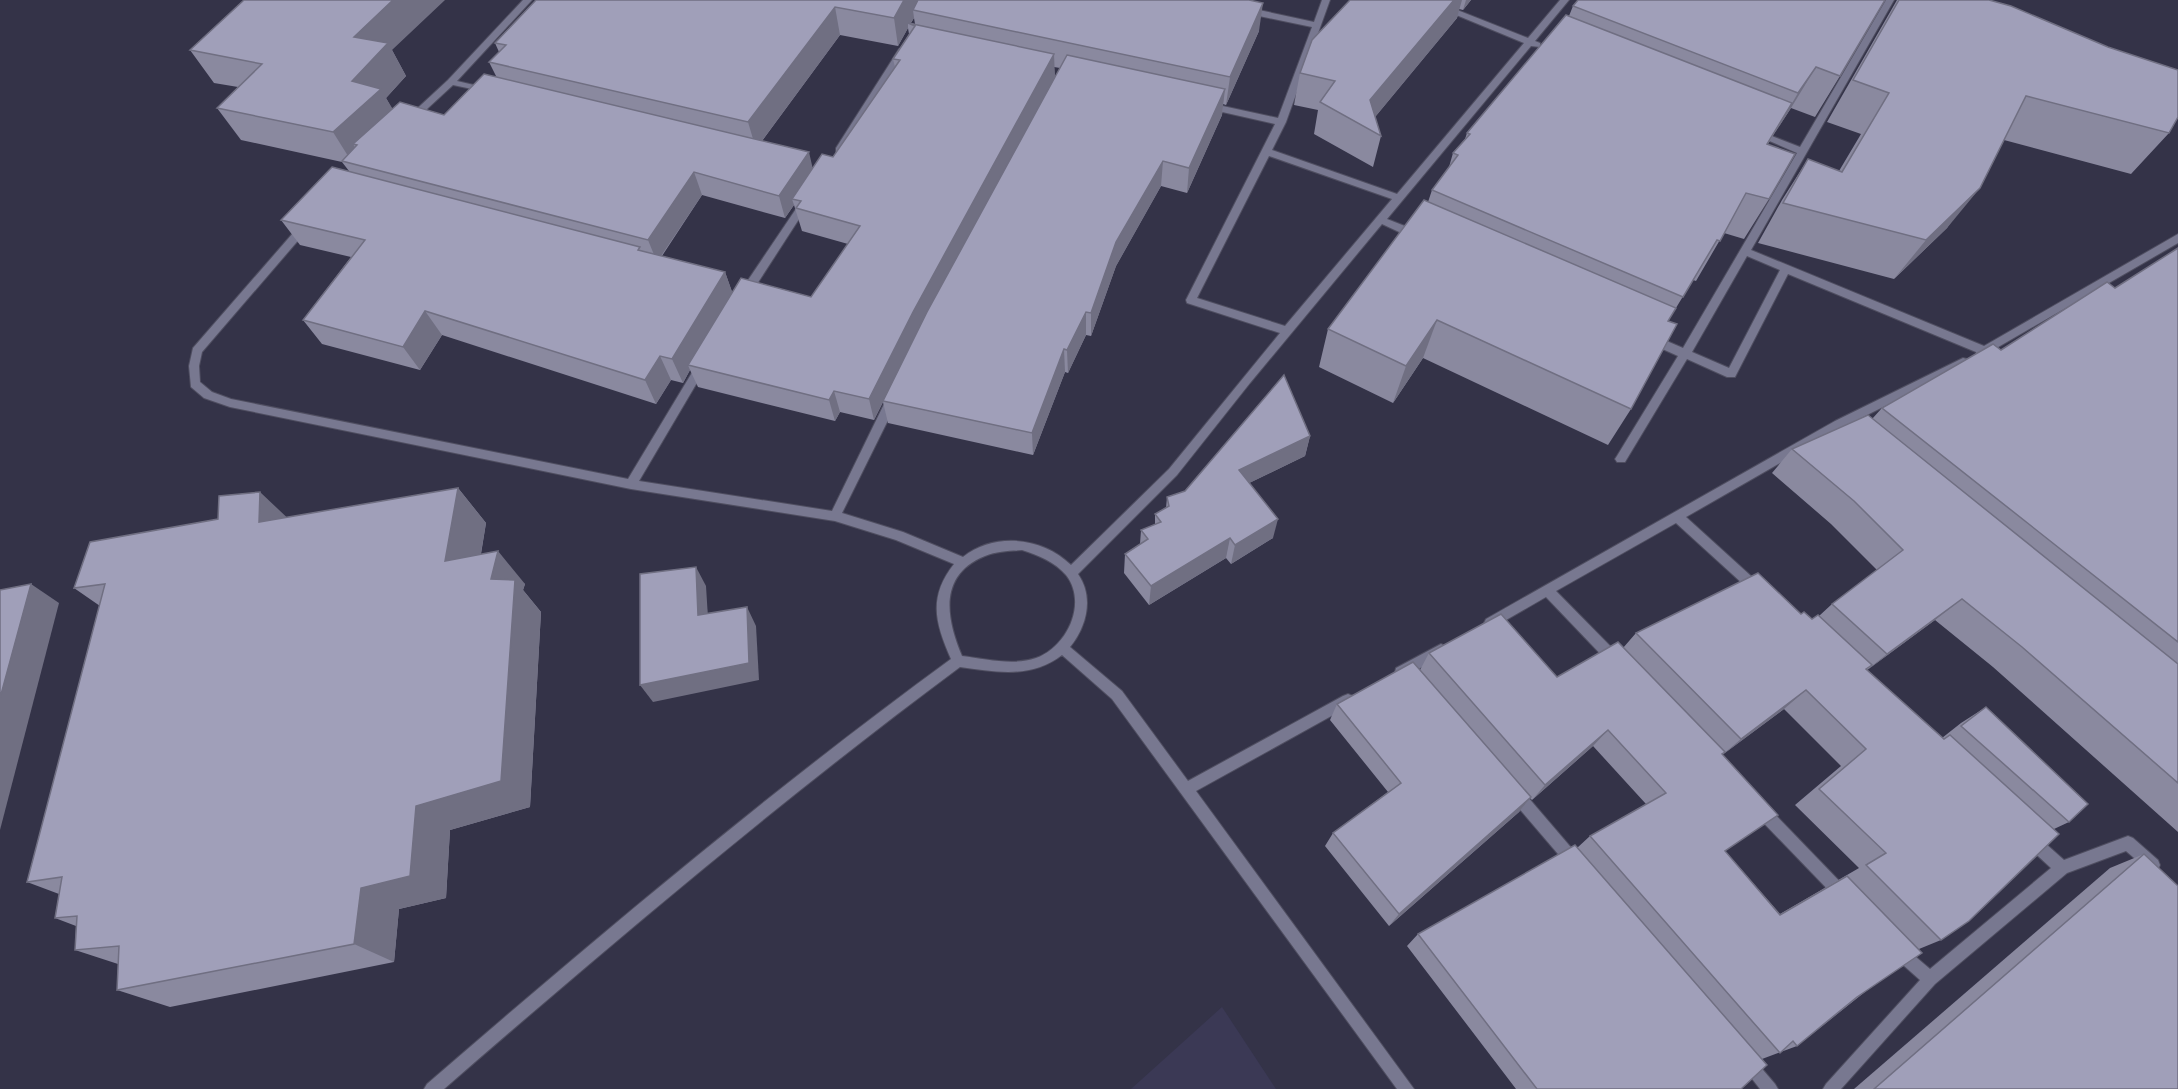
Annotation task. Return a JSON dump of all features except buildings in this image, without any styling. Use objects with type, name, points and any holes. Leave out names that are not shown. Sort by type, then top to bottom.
[{"type":"street","points":[[400,129],[451,82],[528,0]]},
{"type":"street","points":[[1287,331],[1191,300],[1281,122],[1326,0]]},
{"type":"street","points":[[1424,0],[1553,51]]},
{"type":"street","points":[[1071,573],[1173,472],[1287,331],[1565,0]]},
{"type":"street","points":[[1620,459],[1686,354],[1800,151],[1890,0]]},
{"type":"street","points":[[1239,9],[1317,25]]},
{"type":"street","points":[[831,161],[908,41]]},
{"type":"street","points":[[451,82],[495,93]]},
{"type":"street","points":[[1201,104],[1281,122]]},
{"type":"street","points":[[1746,130],[1800,151]]},
{"type":"street","points":[[1267,152],[1399,198]]},
{"type":"street","points":[[740,302],[812,191]]},
{"type":"street","points":[[310,219],[197,351],[194,366],[195,384],[208,395],[230,403],[631,484],[835,516],[899,536],[962,562]]},
{"type":"street","points":[[1381,219],[1425,239]]},
{"type":"street","points":[[1478,630],[1678,517],[1985,351],[2178,238]]},
{"type":"street","points":[[1744,251],[1785,270],[1985,351]]},
{"type":"street","points":[[1643,335],[1731,374],[1785,270]]},
{"type":"street","points":[[735,288],[746,291]]},
{"type":"street","points":[[631,484],[710,352]]},
{"type":"street","points":[[835,516],[898,388]]},
{"type":"street","points":[[1678,517],[1765,597]]},
{"type":"street","points":[[432,1089],[551,986],[849,740],[958,661],[1008,669],[1038,663],[1062,648],[1075,630],[1081,611],[1080,591],[1071,573],[1050,554],[1022,545],[992,548],[962,562],[949,580],[941,602],[944,626],[958,661]]},
{"type":"street","points":[[1548,591],[1623,668]]},
{"type":"street","points":[[1386,680],[1411,673],[1448,646]]},
{"type":"street","points":[[1062,648],[1117,695],[1406,1089]]},
{"type":"street","points":[[1186,789],[1354,697]]},
{"type":"street","points":[[1508,785],[1585,874]]},
{"type":"street","points":[[1748,796],[1855,908]]},
{"type":"street","points":[[2018,828],[2062,868]]},
{"type":"street","points":[[1831,1089],[1930,979],[2062,868],[2128,843],[2162,873]]},
{"type":"street","points":[[1889,942],[1930,979]]},
{"type":"street","points":[[1739,1053],[1770,1089]]},
{"type":"shaded area","points":[[1222,1007],[1276,1089],[1131,1089]]}]
